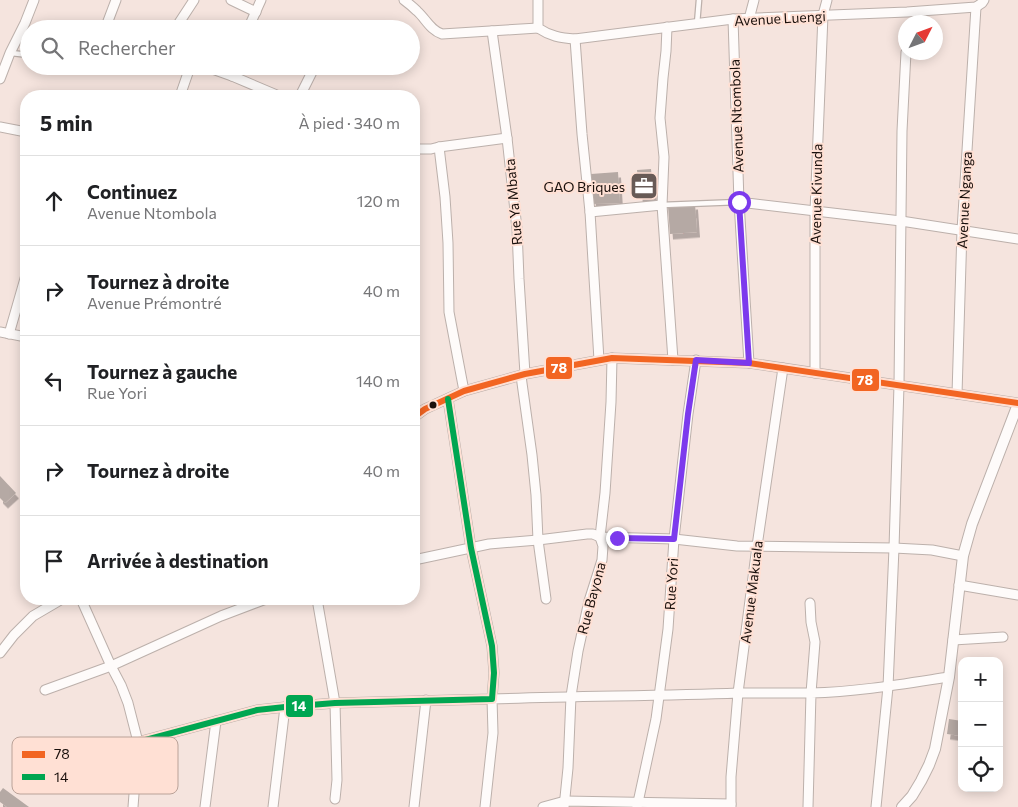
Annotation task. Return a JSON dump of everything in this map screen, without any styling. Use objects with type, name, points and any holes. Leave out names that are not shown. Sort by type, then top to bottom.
[{"type":"street","points":[[26,20],[34,0]]},
{"type":"street","points":[[108,20],[116,0]]},
{"type":"street","points":[[181,20],[194,0]]},
{"type":"street","points":[[231,0],[256,12]]},
{"type":"street","points":[[252,20],[261,0]]},
{"type":"street","points":[[404,0],[418,11],[430,26],[442,34],[538,28],[538,0]]},
{"type":"street","points":[[749,19],[754,0]]},
{"type":"street","name":"Avenue Kivunda","points":[[815,373],[815,210],[823,15],[827,0]]},
{"type":"street","points":[[976,6],[984,0]]},
{"type":"street","name":"Avenue Luengi","points":[[538,28],[547,34],[559,38],[575,39],[734,19],[907,12],[976,6]]},
{"type":"street","name":"Avenue Nganga","points":[[957,394],[962,230],[976,6]]},
{"type":"street","name":"Avenue Ntombola","points":[[734,19],[739,202],[749,363]]},
{"type":"street","points":[[667,27],[660,118],[664,157],[662,205],[673,360]]},
{"type":"street","name":"Rue Ya Mbata","points":[[492,30],[517,229],[523,376],[536,495],[538,540],[546,598]]},
{"type":"street","points":[[0,79],[20,33]]},
{"type":"street","points":[[575,39],[590,212],[599,360]]},
{"type":"street","points":[[876,807],[888,686],[894,548],[899,386],[902,131],[906,60]]},
{"type":"street","points":[[182,90],[187,75]]},
{"type":"street","points":[[303,90],[310,75]]},
{"type":"street","points":[[232,76],[264,90]]},
{"type":"street","points":[[0,127],[20,131]]},
{"type":"street","points":[[420,149],[507,138]]},
{"type":"street","points":[[439,147],[448,243],[449,312],[464,391]]},
{"type":"street","points":[[739,202],[901,221],[1018,239]]},
{"type":"street","points":[[590,212],[662,205]]},
{"type":"street","points":[[20,292],[5,333],[20,336]]},
{"type":"street","points":[[420,413],[464,391],[523,376],[612,358],[749,363],[1018,403],[972,524],[963,556],[949,677],[935,749],[922,781],[902,807]]},
{"type":"street","name":"Rue Bayona","points":[[565,804],[571,696],[589,601],[602,560],[603,546],[600,537],[605,493],[612,358]]},
{"type":"street","name":"Rue Yori","points":[[638,805],[656,719],[668,629],[674,539],[696,360]]},
{"type":"street","name":"Avenue Makuala","points":[[731,805],[731,777],[738,693],[756,546],[784,368]]},
{"type":"street","points":[[448,399],[471,548],[492,646],[494,673],[492,698],[493,733],[485,807]]},
{"type":"street","points":[[420,409],[426,409]]},
{"type":"street","points":[[420,559],[506,542],[587,534],[600,537],[674,539],[737,546],[932,550],[963,556]]},
{"type":"street","points":[[959,585],[1018,595]]},
{"type":"street","points":[[808,807],[811,693],[815,642],[810,603]]},
{"type":"street","points":[[0,653],[14,635],[33,616],[52,605]]},
{"type":"street","points":[[84,605],[121,685],[137,737]]},
{"type":"street","points":[[45,690],[111,666],[221,616],[250,605]]},
{"type":"street","points":[[318,605],[335,703],[337,780],[335,799]]},
{"type":"street","points":[[953,640],[1003,637]]},
{"type":"street","points":[[157,737],[256,710],[335,703],[571,696],[828,693],[949,677]]},
{"type":"street","points":[[414,807],[426,700]]},
{"type":"street","points":[[273,807],[286,707]]},
{"type":"street","points":[[205,807],[216,721]]},
{"type":"street","points":[[133,807],[134,794]]},
{"type":"street","points":[[543,807],[565,804],[731,805]]},
{"type":"lane","points":[[696,24],[699,0]]},
{"type":"lane","points":[[10,53],[20,54]]},
{"type":"lane","points":[[662,205],[739,202]]},
{"type":"building","points":[[651,169],[654,197],[640,199],[637,170]]},
{"type":"building","points":[[618,172],[620,203],[593,204],[591,174]]},
{"type":"building","points":[[695,204],[697,232],[670,234],[668,206]]},
{"type":"building","points":[[0,476],[16,493],[5,503],[0,498]]},
{"type":"building","points":[[949,719],[958,720],[958,735],[947,734]]},
{"type":"building","points":[[3,788],[29,807],[7,807],[0,802],[0,792]]},
{"type":"transit line","name":"78","points":[[420,413],[464,391],[525,374],[612,358],[749,363],[1018,403]]},
{"type":"transit line","name":"14","points":[[157,737],[257,710],[335,703],[492,699],[494,673],[492,646],[471,548],[448,399]]},
{"type":"place","name":"GAO Briques","points":[[644,186]]},
{"type":"route","points":[[617,538],[674,539],[696,360],[749,363],[739,202]]}]
